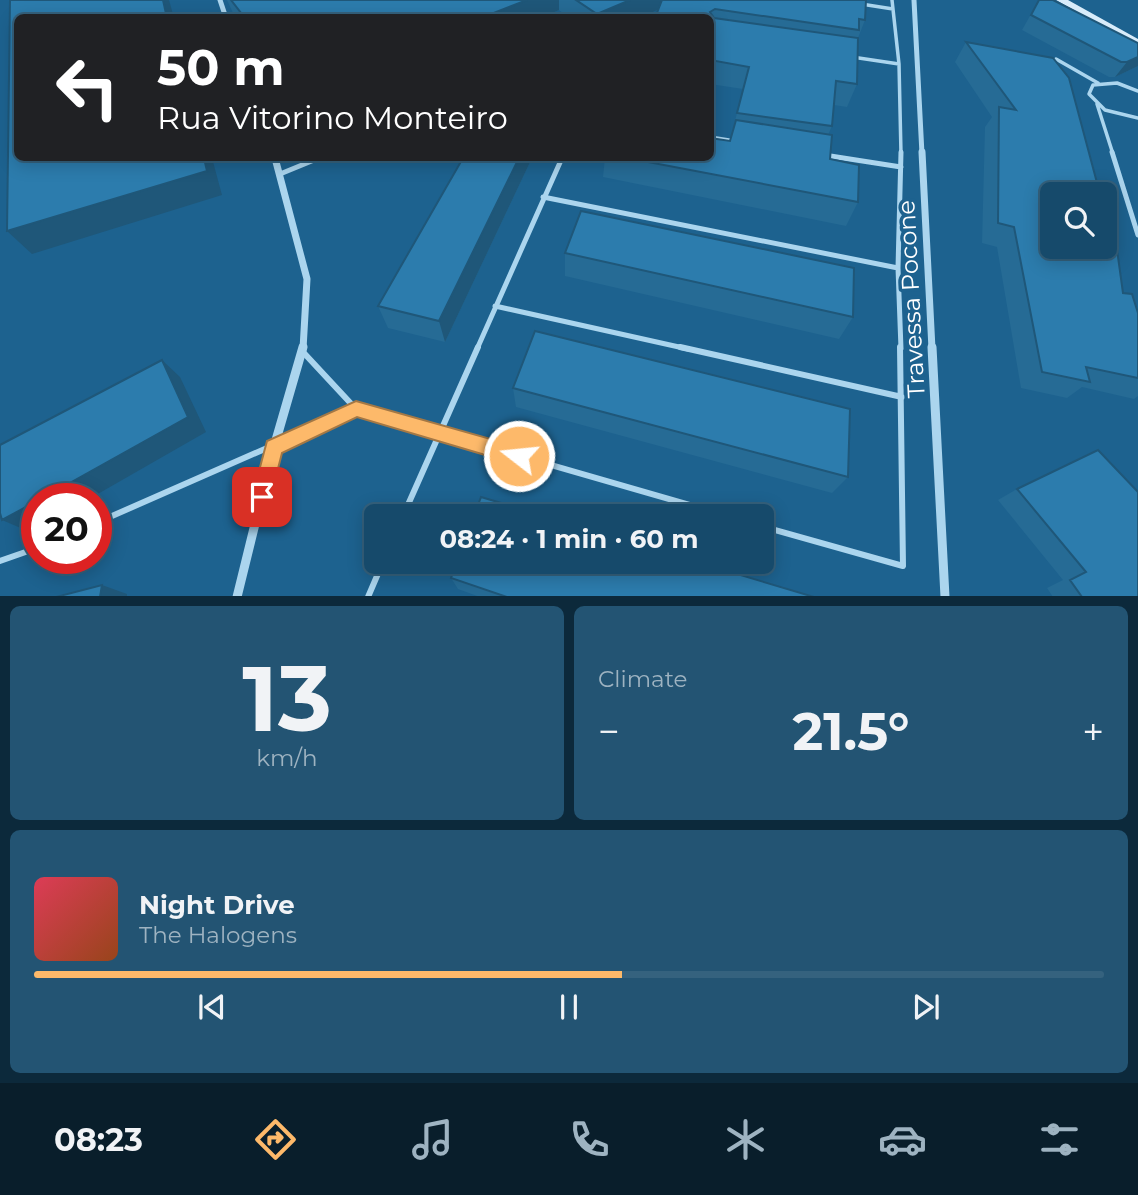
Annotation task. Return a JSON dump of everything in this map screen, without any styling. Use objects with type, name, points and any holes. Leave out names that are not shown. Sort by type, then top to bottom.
[{"type":"main road","points":[[1061,0],[1138,43]]},
{"type":"street","name":"Travessa Pocone","points":[[914,0],[945,596]]},
{"type":"street","points":[[237,596],[274,447],[303,352],[307,279],[276,161]]},
{"type":"lane","points":[[774,530],[903,566],[898,268],[901,167],[898,64],[892,0]]},
{"type":"lane","points":[[858,4],[893,9]]},
{"type":"lane","points":[[845,56],[898,64]]},
{"type":"lane","points":[[1056,59],[1098,83],[1117,83],[1138,91]]},
{"type":"lane","points":[[1098,83],[1089,89],[1089,93],[1097,104],[1138,235]]},
{"type":"lane","points":[[1097,104],[1115,114],[1138,118]]},
{"type":"lane","points":[[714,138],[738,142]]},
{"type":"lane","points":[[819,155],[901,167]]},
{"type":"lane","points":[[280,174],[312,161]]},
{"type":"lane","points":[[409,504],[561,161]]},
{"type":"lane","points":[[543,197],[898,268]]},
{"type":"lane","points":[[495,306],[902,397]]},
{"type":"lane","points":[[303,352],[356,409],[686,504]]},
{"type":"lane","points":[[112,516],[356,409]]},
{"type":"lane","points":[[0,561],[21,555]]},
{"type":"lane","points":[[368,596],[378,574]]},
{"type":"building","points":[[10,0],[163,0],[166,14],[14,14],[14,161],[205,161],[207,171],[7,231]]},
{"type":"building","points":[[231,0],[527,0],[491,14],[242,14]]},
{"type":"building","points":[[576,0],[630,0],[597,14]]},
{"type":"building","points":[[662,0],[866,0],[865,20],[859,19],[859,30],[715,9],[710,12],[711,14],[657,14]]},
{"type":"building","points":[[1039,0],[1053,0],[1138,43],[1138,57],[1121,62],[1031,15]]},
{"type":"building","points":[[714,18],[858,38],[857,84],[836,81],[832,126],[737,113],[749,67],[714,61]]},
{"type":"building","points":[[966,42],[1053,58],[1069,78],[1097,182],[1040,182],[1040,259],[1117,259],[1117,250],[1123,293],[1132,294],[1138,313],[1138,378],[1086,367],[1090,382],[1042,372],[1014,227],[998,223],[999,107],[1016,110]]},
{"type":"building","points":[[736,120],[832,135],[830,159],[859,165],[858,202],[643,161],[714,161],[714,139],[730,141]]},
{"type":"building","points":[[461,161],[518,161],[439,321],[378,306]]},
{"type":"building","points":[[581,211],[854,268],[853,317],[565,253]]},
{"type":"building","points":[[535,331],[850,409],[848,477],[513,388]]},
{"type":"building","points":[[162,360],[188,417],[70,483],[21,483],[21,510],[2,520],[0,445]]},
{"type":"building","points":[[1098,450],[1138,492],[1138,596],[1081,596],[1070,580],[1086,572],[1017,489]]},
{"type":"building","points":[[481,497],[505,504],[478,504]]},
{"type":"building","points":[[452,574],[737,574],[811,596],[504,596],[451,578]]},
{"type":"building","points":[[102,585],[100,596],[60,596]]},
{"type":"route","points":[[262,497],[274,447],[356,409],[519,456]]}]
